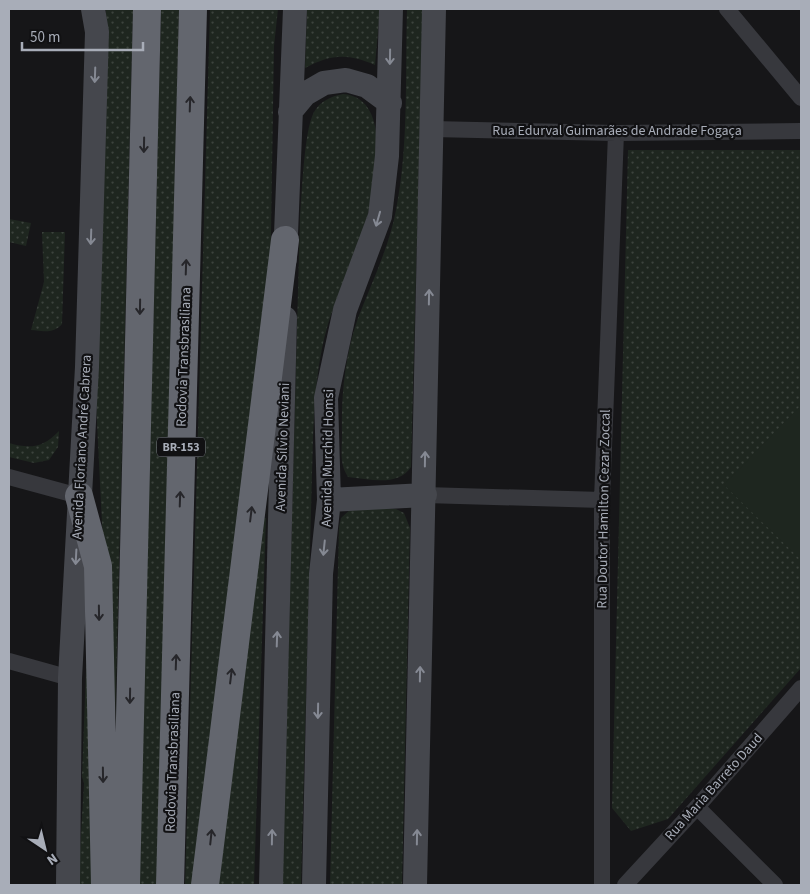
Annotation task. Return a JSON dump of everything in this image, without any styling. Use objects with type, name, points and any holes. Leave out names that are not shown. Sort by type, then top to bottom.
[{"type":"highway","points":[[126,885],[147,9]]},
{"type":"highway","name":"Rodovia Transbrasiliana","points":[[170,885],[193,9]]},
{"type":"highway","points":[[206,885],[285,240]]},
{"type":"highway","points":[[78,496],[98,566],[106,885]]},
{"type":"main road","name":"Avenida Floriano André Cabrera","points":[[68,885],[70,678],[87,344],[97,32],[94,9]]},
{"type":"main road","name":"Avenida Sílvio Neviani","points":[[271,885],[285,364],[285,240],[295,9]]},
{"type":"main road","name":"Avenida Murchid Homsi","points":[[314,885],[321,574],[329,500],[326,398],[345,310],[380,216],[387,156],[390,103],[391,9]]},
{"type":"main road","points":[[416,885],[434,9]]},
{"type":"main road","points":[[290,112],[305,94],[324,83],[346,80],[367,86],[390,103]]},
{"type":"main road","points":[[329,500],[425,495]]},
{"type":"street","points":[[727,9],[801,98]]},
{"type":"street","name":"Rua Edurval Guimarães de Andrade Fogaça","points":[[432,129],[616,134],[801,131]]},
{"type":"street","name":"Rua Doutor Hamilton Cezar Zoccal","points":[[602,885],[602,500],[616,134]]},
{"type":"street","points":[[9,477],[78,496]]},
{"type":"street","points":[[425,495],[602,500]]},
{"type":"street","points":[[9,661],[70,678]]},
{"type":"street","name":"Rua Maria Barreto Daud","points":[[625,885],[697,807],[801,688]]},
{"type":"street","points":[[697,807],[775,885]]},
{"type":"shaded area","points":[[106,9],[133,9],[114,767],[96,402]]},
{"type":"shaded area","points":[[161,9],[179,9],[159,885],[139,885]]},
{"type":"shaded area","points":[[210,9],[278,9],[274,46],[270,294],[198,885],[185,885]]},
{"type":"shaded area","points":[[307,9],[380,9],[375,65],[356,58],[340,57],[323,60],[305,68]]},
{"type":"shaded area","points":[[407,9],[423,9],[411,467],[399,477],[374,480],[348,477],[343,467],[343,390],[350,346],[358,318],[380,264],[396,210],[405,135]]},
{"type":"shaded area","points":[[343,94],[361,100],[372,115],[376,135],[377,159],[374,184],[364,230],[356,256],[331,314],[319,366],[313,437],[301,885],[282,885],[300,217],[303,178],[308,133],[314,112],[327,100]]},
{"type":"shaded area","points":[[628,150],[801,150],[801,668],[668,819],[631,831],[612,808]]},
{"type":"shaded area","points":[[9,219],[31,223],[26,246],[9,242]]},
{"type":"shaded area","points":[[42,232],[65,232],[62,324],[48,331],[31,330],[44,282]]},
{"type":"shaded area","points":[[801,405],[801,560],[724,485]]},
{"type":"shaded area","points":[[59,431],[58,447],[49,460],[34,463],[9,457],[9,443],[36,446],[47,441]]},
{"type":"shaded area","points":[[353,507],[396,509],[404,513],[410,528],[402,885],[330,885],[339,527],[341,518]]},
{"type":"shaded area","points":[[266,518],[254,885],[216,885],[259,519]]},
{"type":"shaded area","points":[[89,589],[97,885],[78,885],[84,783],[82,777]]}]
